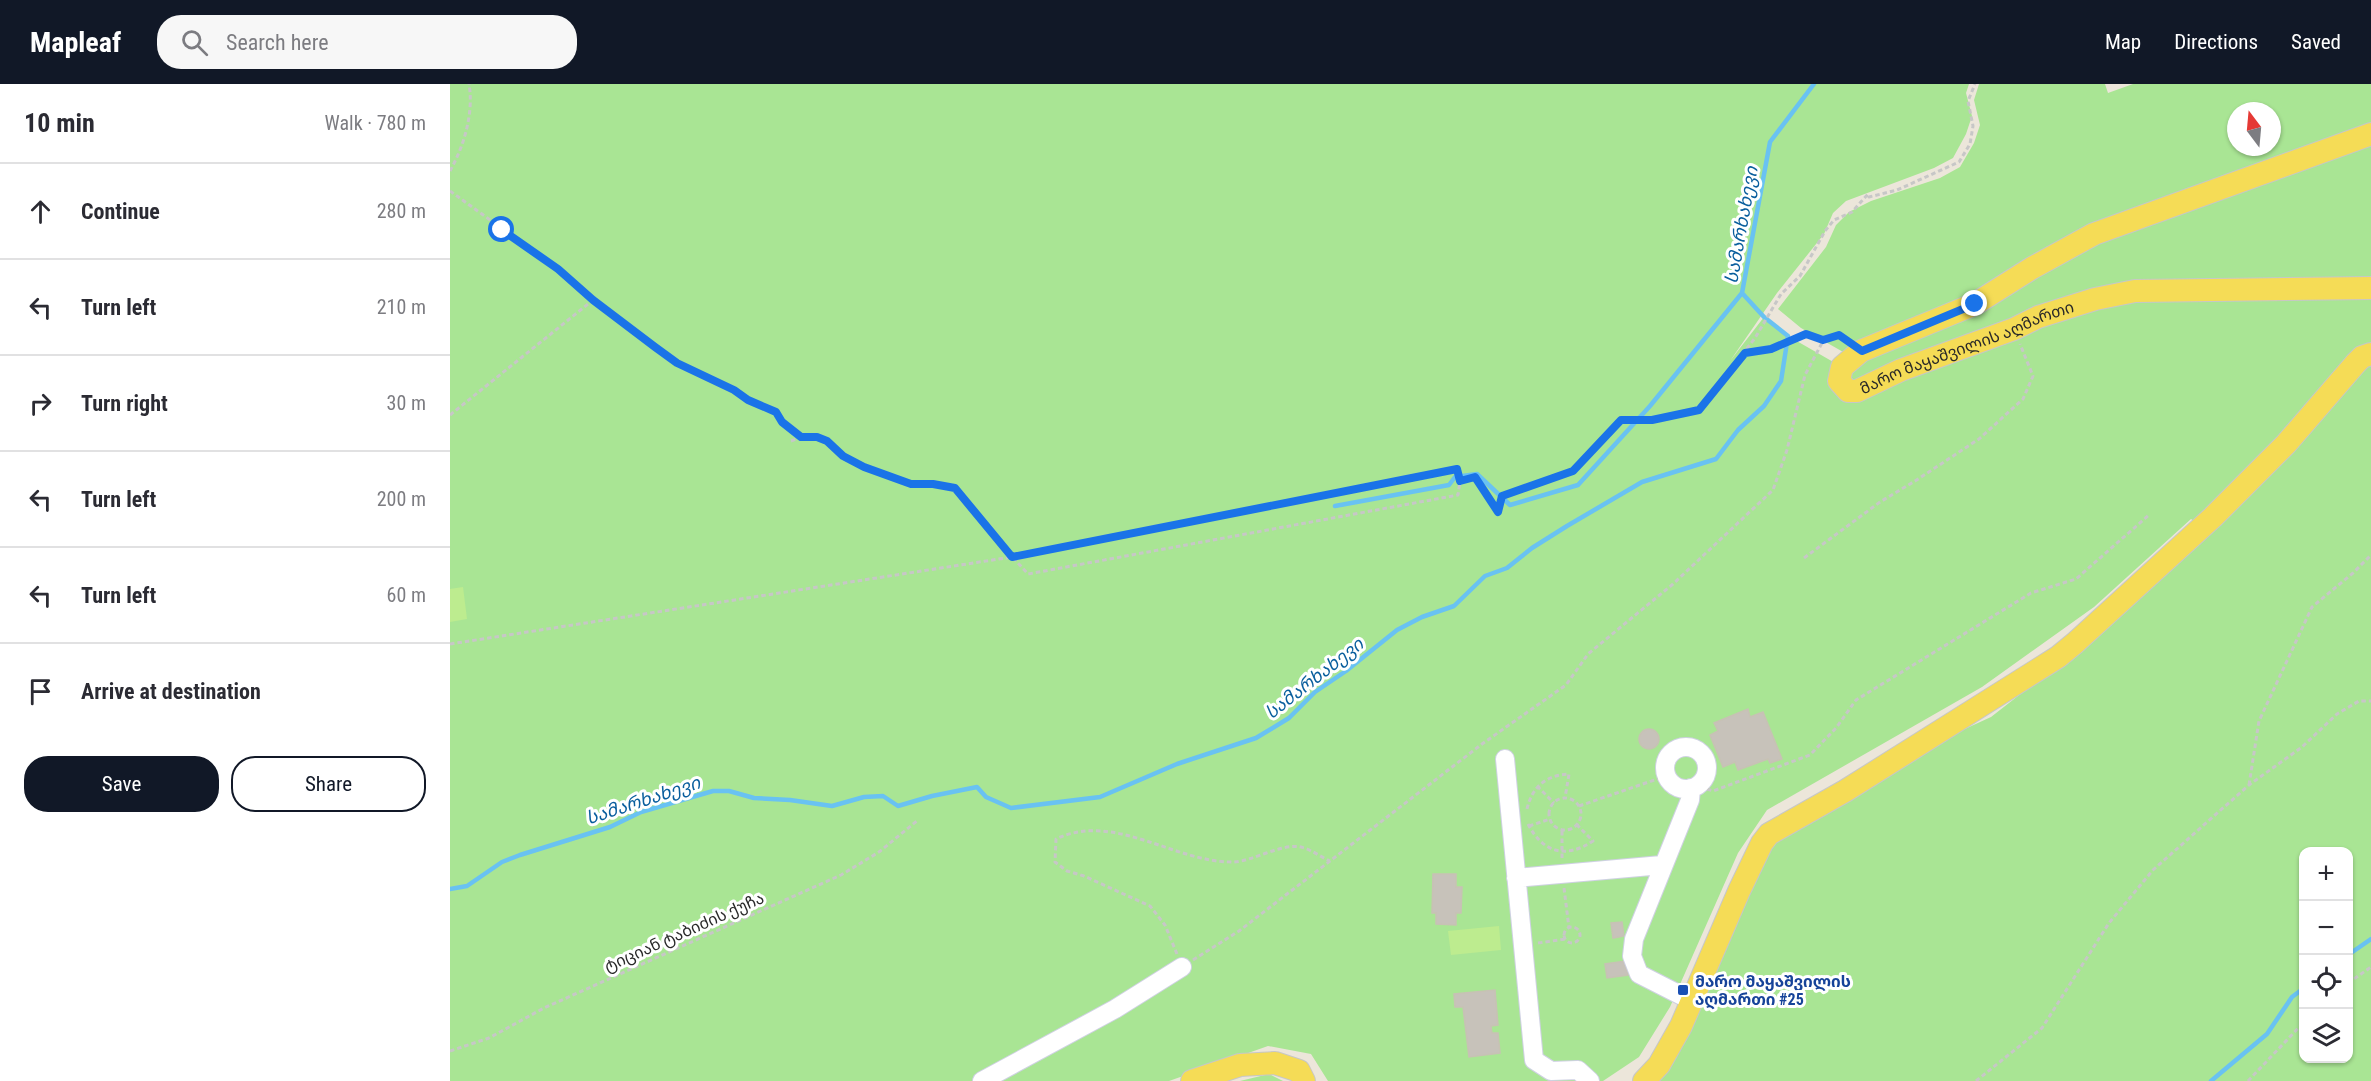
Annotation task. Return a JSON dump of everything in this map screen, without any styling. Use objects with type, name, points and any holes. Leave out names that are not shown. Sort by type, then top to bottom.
[{"type":"main road","name":"მარო მაყაშვილის აღმართი","points":[[2371,134],[2094,234],[2032,268],[1975,304],[1862,351],[1839,371],[1840,385],[1848,391],[1857,391],[1911,366],[2060,310],[2095,299],[2135,291],[2371,288]]},
{"type":"main road","points":[[1644,1081],[1659,1065],[1692,1001],[1739,891],[1762,843],[1769,834],[1845,791],[2058,657],[2213,517],[2286,444],[2356,363],[2362,357],[2371,354]]},
{"type":"main road","points":[[1192,1081],[1240,1065],[1275,1062],[1299,1071],[1304,1081]]},
{"type":"lane","points":[[1682,748],[1696,749],[1706,760],[1707,767],[1703,781],[1694,787],[1678,787],[1666,776],[1665,766],[1670,754],[1682,748]]},
{"type":"lane","points":[[1504,759],[1520,829],[1516,878],[1534,1060],[1551,1071],[1578,1070],[1590,1081]]},
{"type":"lane","points":[[1692,1001],[1639,974],[1632,956],[1634,939],[1694,787]]},
{"type":"lane","points":[[1516,878],[1662,865]]},
{"type":"lane","points":[[982,1081],[1115,1009],[1182,967]]},
{"type":"path","points":[[450,171],[461,149],[470,84]]},
{"type":"path","points":[[1460,481],[1475,477],[1498,512],[1502,498],[1573,471],[1621,420],[1652,420],[1699,410],[1745,353],[1781,294],[1800,276],[1825,231],[1834,220],[1852,212],[1868,194],[1869,197],[1897,190],[1959,162],[1970,144],[1972,126],[1968,101],[1975,84]]},
{"type":"path","points":[[450,191],[558,269],[593,300],[677,363],[776,412],[782,422],[801,437]]},
{"type":"path","points":[[450,415],[593,300]]},
{"type":"path","points":[[1804,558],[1880,502],[1915,482],[1979,439],[2023,399],[2033,376],[2014,329]]},
{"type":"path","points":[[1745,353],[1771,349],[1806,334],[1823,340],[1839,335],[1862,351]]},
{"type":"path","points":[[1330,861],[1300,847],[1270,852],[1235,862],[1192,856],[1147,841],[1096,830],[1069,833],[1056,839],[1055,862],[1150,906],[1165,926],[1182,967],[1239,931],[1330,861],[1482,744],[1566,685],[1588,654],[1722,540],[1756,504],[1773,490],[1787,450],[1805,375],[1823,340]]},
{"type":"path","points":[[450,644],[1012,557],[1457,469],[1460,481],[1458,495],[1028,574],[1012,557],[986,529],[977,512],[955,488],[933,484],[911,484],[864,467],[843,456],[827,441],[817,437],[801,437],[791,441]]},
{"type":"path","points":[[1694,787],[1713,791],[1810,755],[1836,728],[1856,700],[2031,592],[2076,579],[2149,515]]},
{"type":"path","points":[[2249,785],[2259,721],[2312,608],[2371,555]]},
{"type":"path","points":[[1976,1081],[2042,1028],[2109,922],[2153,870],[2249,785],[2302,747],[2337,714],[2359,700],[2371,701]]},
{"type":"path","points":[[1520,829],[1530,797],[1537,786],[1548,778],[1569,774],[1565,798]]},
{"type":"path","points":[[1579,806],[1666,776]]},
{"type":"path","points":[[1537,786],[1554,803]]},
{"type":"path","points":[[1565,798],[1579,806],[1581,816],[1577,825],[1562,830],[1553,825],[1549,810],[1554,803],[1565,798]]},
{"type":"path","points":[[1520,829],[1550,819]]},
{"type":"path","name":"ტიციან ტაბიძის ქუჩა","points":[[450,1051],[489,1038],[544,1008],[841,875],[879,852],[918,820]]},
{"type":"path","points":[[1520,829],[1556,851],[1570,852],[1583,848],[1593,841],[1577,825]]},
{"type":"path","points":[[1523,945],[1566,939],[1574,942],[1578,939],[1579,932],[1569,928],[1565,932],[1566,939]]},
{"type":"path","points":[[2353,979],[2371,967]]},
{"type":"path","points":[[2248,1081],[2299,1027]]},
{"type":"green space","points":[[450,84],[1969,84],[1966,93],[1972,116],[1966,134],[1953,158],[1934,168],[1846,201],[1833,213],[1824,234],[1777,293],[1730,361],[1764,317],[1788,336],[1842,367],[2032,268],[2371,134],[2371,1081],[1652,1081],[1771,841],[1932,744],[1991,717],[2101,631],[2203,527],[2191,519],[2094,607],[1982,687],[1767,810],[1738,853],[1670,1007],[1639,1057],[1603,1081],[1328,1081],[1311,1054],[1268,1046],[1169,1081],[450,1081]]},
{"type":"green space","points":[[1979,84],[2105,84],[2108,93],[2133,84],[2371,84],[2371,130],[2162,204],[1852,357],[1801,328],[1778,309],[1826,247],[1836,225],[1849,212],[1871,201],[1940,178],[1960,167],[1974,143],[1980,125],[1974,100]]},
{"type":"green space","points":[[463,587],[467,619],[450,622],[450,589]]},
{"type":"green space","points":[[1499,926],[1501,950],[1451,955],[1448,931]]},
{"type":"green space","points":[[1269,1074],[1283,1081],[1240,1081]]},
{"type":"building","points":[[1748,709],[1750,717],[1763,712],[1782,759],[1770,763],[1768,759],[1738,770],[1735,762],[1723,767],[1710,735],[1718,731],[1714,723]]},
{"type":"building","points":[[1649,729],[1656,732],[1659,739],[1656,746],[1649,749],[1642,746],[1639,739],[1642,732]]},
{"type":"building","points":[[1433,874],[1456,874],[1456,887],[1462,887],[1461,913],[1456,913],[1456,925],[1436,924],[1436,913],[1432,913]]},
{"type":"building","points":[[1622,922],[1624,936],[1613,938],[1611,923]]},
{"type":"building","points":[[1626,961],[1628,975],[1607,978],[1605,964]]},
{"type":"building","points":[[1495,990],[1498,1025],[1491,1026],[1492,1033],[1498,1033],[1500,1053],[1469,1057],[1463,1007],[1455,1007],[1454,994]]},
{"type":"waterway","name":"სამარხახევი","points":[[450,889],[467,886],[502,862],[520,855],[610,827],[641,812],[713,791],[729,791],[754,798],[832,806],[864,797],[883,796],[898,806],[977,787],[986,797],[1011,808],[1100,797],[1177,764],[1256,738],[1289,718],[1315,692],[1346,671],[1397,630],[1422,617],[1454,606],[1485,576],[1507,568],[1532,548],[1567,526],[1642,482],[1716,459],[1738,430],[1764,406],[1781,381],[1788,336],[1764,317],[1742,293],[1770,142],[1814,84]]},
{"type":"waterway","points":[[1335,506],[1449,485],[1455,477],[1477,474],[1510,505],[1578,485],[1650,406],[1742,293]]},
{"type":"waterway","points":[[2353,952],[2371,939]]},
{"type":"waterway","points":[[2211,1081],[2267,1034],[2292,997],[2299,992]]},
{"type":"place","name":"მარო მაყაშვილის აღმართი #25","points":[[1683,990]]},
{"type":"route","points":[[502,230],[558,269],[593,300],[677,363],[776,412],[782,422],[801,437],[817,437],[827,441],[843,456],[864,467],[911,484],[933,484],[955,488],[1012,557],[1457,469],[1460,481],[1475,477],[1498,512],[1502,496],[1573,471],[1621,420],[1652,420],[1699,410],[1745,353],[1771,349],[1806,334],[1823,340],[1839,335],[1862,351],[1975,304]]}]
